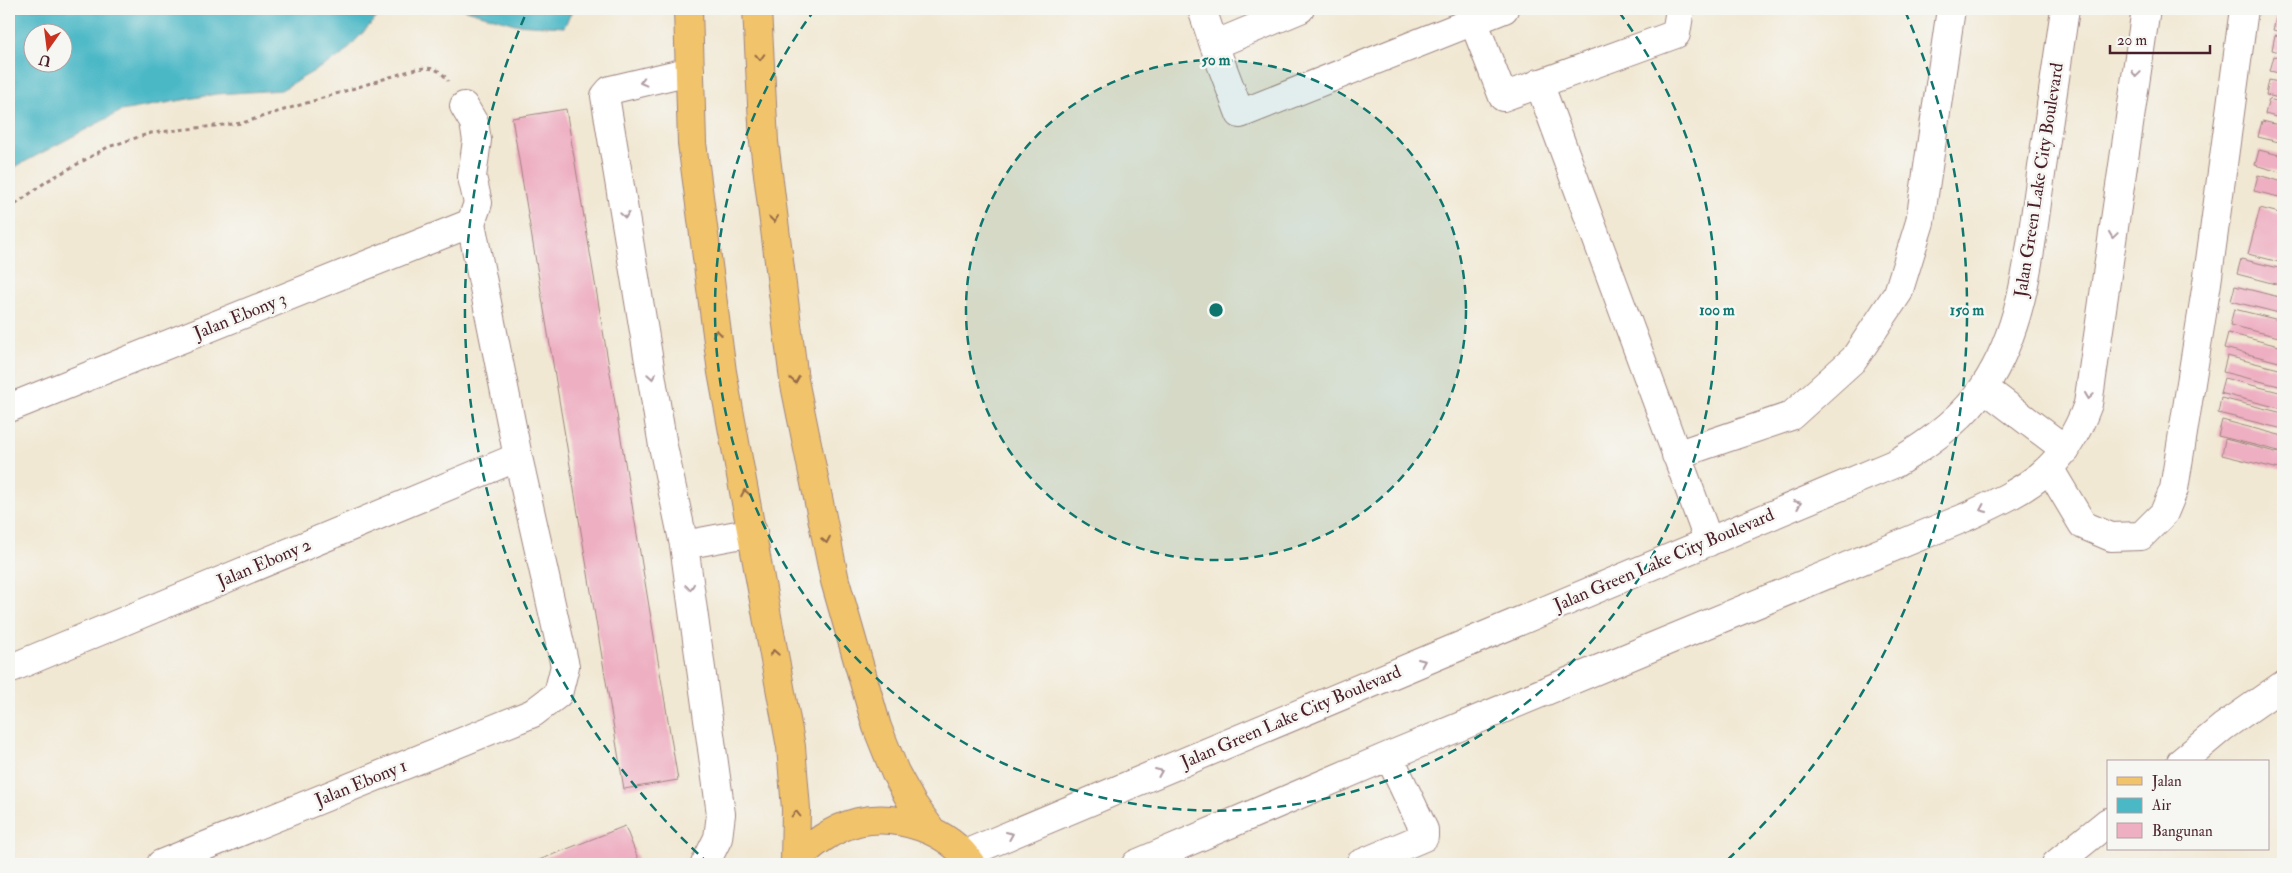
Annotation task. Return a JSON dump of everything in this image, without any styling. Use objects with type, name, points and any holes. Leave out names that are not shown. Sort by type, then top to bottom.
[{"type":"main road","points":[[688,9],[692,143],[722,372],[753,532],[791,747],[796,809],[794,863]]},
{"type":"main road","points":[[757,9],[764,142],[794,380],[835,581],[877,727],[896,772],[912,803],[932,831],[968,859]]},
{"type":"main road","points":[[794,863],[823,837],[858,822],[896,820],[932,831]]},
{"type":"street","points":[[1202,9],[1240,114],[1504,9]]},
{"type":"street","points":[[1214,45],[1300,9]]},
{"type":"street","points":[[1474,20],[1503,97],[1676,34],[1680,9]]},
{"type":"street","points":[[1676,455],[1791,416],[1854,359],[1898,293],[1920,222],[1951,9]]},
{"type":"street","name":"Jalan Green Lake City Boulevard","points":[[968,859],[1896,463],[1931,442],[1984,388],[2003,352],[2018,310],[2028,264],[2065,9]]},
{"type":"street","points":[[1136,864],[1389,756],[1964,518],[2031,483],[2058,459],[2079,430],[2088,404],[2146,9]]},
{"type":"street","points":[[1984,388],[2058,459],[2082,525],[2111,537],[2141,536],[2164,513],[2174,489],[2204,302],[2244,9]]},
{"type":"street","points":[[690,71],[610,90],[605,96],[663,446],[684,545],[721,814],[718,838],[705,864]]},
{"type":"street","points":[[1539,83],[1709,542]]},
{"type":"street","points":[[464,106],[474,123],[477,140],[472,177],[478,203],[471,223],[518,457]]},
{"type":"street","name":"Jalan Ebony 3","points":[[9,408],[471,223]]},
{"type":"street","name":"Jalan Ebony 2","points":[[9,669],[518,457]]},
{"type":"street","name":"Jalan Ebony 1","points":[[161,864],[534,713],[558,694],[565,666],[518,457]]},
{"type":"street","points":[[684,545],[753,532]]},
{"type":"street","points":[[2183,760],[2223,728],[2283,685]]},
{"type":"street","points":[[1360,864],[1419,841],[1425,834],[1389,756]]},
{"type":"street","points":[[2056,864],[2107,823]]},
{"type":"path","points":[[9,209],[47,181],[108,146],[151,133],[242,123],[416,69],[435,68],[444,74],[464,106]]},
{"type":"water","points":[[9,9],[393,9],[381,13],[342,55],[281,90],[216,94],[121,111],[9,170]]},
{"type":"water","points":[[463,9],[573,9],[564,27],[515,24]]},
{"type":"building","points":[[2277,15],[2283,16],[2283,32],[2273,30]]},
{"type":"building","points":[[2275,35],[2283,37],[2283,53],[2272,50]]},
{"type":"building","points":[[2274,56],[2283,58],[2283,74],[2270,71]]},
{"type":"building","points":[[2269,80],[2283,83],[2283,99],[2266,95]]},
{"type":"building","points":[[2269,99],[2283,103],[2283,119],[2265,114]]},
{"type":"building","points":[[566,109],[678,780],[624,789],[512,118]]},
{"type":"building","points":[[2262,121],[2283,126],[2283,143],[2258,137]]},
{"type":"building","points":[[2259,150],[2283,156],[2283,173],[2255,165]]},
{"type":"building","points":[[2258,175],[2283,182],[2283,198],[2254,191]]},
{"type":"building","points":[[2260,208],[2283,214],[2283,263],[2248,254]]},
{"type":"building","points":[[2241,259],[2283,269],[2283,286],[2237,274]]},
{"type":"building","points":[[2235,286],[2283,298],[2283,314],[2231,301]]},
{"type":"building","points":[[2234,309],[2283,321],[2283,338],[2230,325]]},
{"type":"building","points":[[2228,333],[2283,347],[2283,363],[2224,348]]},
{"type":"building","points":[[2227,356],[2283,370],[2283,387],[2223,372]]},
{"type":"building","points":[[2224,378],[2283,393],[2283,409],[2220,393]]},
{"type":"building","points":[[2221,398],[2283,413],[2283,429],[2218,413]]},
{"type":"building","points":[[2222,420],[2283,436],[2283,452],[2218,436]]},
{"type":"building","points":[[2225,439],[2283,454],[2283,470],[2222,455]]},
{"type":"building","points":[[625,826],[640,864],[529,864]]}]
